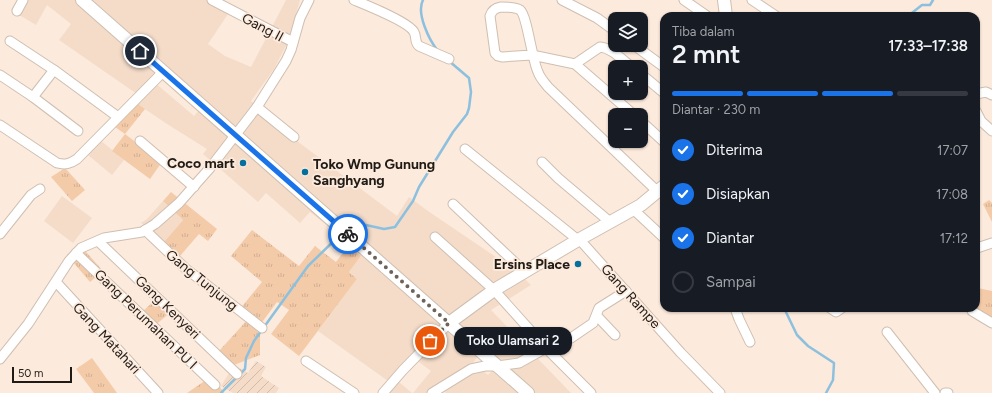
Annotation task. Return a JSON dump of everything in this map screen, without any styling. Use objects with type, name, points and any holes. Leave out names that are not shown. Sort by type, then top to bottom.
[{"type":"main road","points":[[82,0],[528,393]]},
{"type":"main road","points":[[724,0],[726,12]]},
{"type":"main road","points":[[449,323],[494,290],[610,222],[634,210],[660,190]]},
{"type":"street","points":[[17,11],[23,0]]},
{"type":"street","name":"Gang II","points":[[212,0],[292,42]]},
{"type":"street","points":[[1,358],[28,324],[69,261],[76,253],[86,245],[98,240],[142,232],[155,224],[178,203],[210,168],[257,107],[286,61],[291,50],[292,42],[300,18],[309,0]]},
{"type":"street","points":[[354,0],[407,25],[414,32],[416,43],[419,46],[449,59]]},
{"type":"street","points":[[562,0],[597,18],[608,26]]},
{"type":"street","points":[[684,0],[701,12]]},
{"type":"street","points":[[752,0],[770,12]]},
{"type":"street","points":[[626,108],[575,64],[532,55],[498,56],[495,53],[490,16],[494,9],[502,7],[518,8],[522,11],[532,55],[538,73],[548,87],[660,188]]},
{"type":"street","points":[[10,41],[54,70],[118,117]]},
{"type":"street","points":[[575,64],[602,47],[610,50],[623,60]]},
{"type":"street","points":[[644,52],[660,64]]},
{"type":"street","points":[[33,97],[54,70]]},
{"type":"street","points":[[0,125],[57,163],[70,164],[77,159],[164,71]]},
{"type":"street","points":[[0,75],[33,97],[78,131]]},
{"type":"street","points":[[648,80],[660,90]]},
{"type":"street","points":[[980,93],[986,92],[992,95]]},
{"type":"street","points":[[257,107],[294,137]]},
{"type":"street","points":[[980,119],[992,131]]},
{"type":"street","points":[[648,127],[660,138]]},
{"type":"street","points":[[140,142],[194,186]]},
{"type":"street","name":"Gang Rampe","points":[[465,149],[579,240],[720,393]]},
{"type":"street","points":[[542,162],[558,178],[610,222]]},
{"type":"street","points":[[0,234],[31,195],[40,189]]},
{"type":"street","points":[[453,204],[525,272]]},
{"type":"street","points":[[634,210],[660,234]]},
{"type":"street","name":"Gang Tunjung","points":[[145,230],[185,268],[262,328]]},
{"type":"street","points":[[435,237],[494,290],[546,348],[591,393]]},
{"type":"street","name":"Gang Kenyeri","points":[[98,240],[237,374]]},
{"type":"street","points":[[980,247],[992,244]]},
{"type":"street","name":"Gang Perumahan PU I","points":[[76,253],[215,385]]},
{"type":"street","name":"Gang Matahari","points":[[56,282],[158,393]]},
{"type":"street","points":[[432,393],[471,369],[485,366],[519,363],[546,348],[571,338],[593,322],[599,308],[626,291]]},
{"type":"street","points":[[736,312],[738,319],[750,342]]},
{"type":"street","points":[[974,312],[992,323]]},
{"type":"street","points":[[596,316],[615,335]]},
{"type":"street","points":[[383,393],[403,370],[449,323]]},
{"type":"street","points":[[888,332],[935,393]]},
{"type":"street","points":[[306,361],[354,393]]},
{"type":"shaded area","points":[[17,0],[216,0],[232,8],[208,44],[225,56],[251,67],[286,0],[300,0],[289,40],[274,69],[251,101],[293,138],[397,216],[409,197],[515,270],[531,285],[491,310],[571,393],[446,393],[438,387],[433,393],[413,393],[431,371],[411,356],[393,377],[412,393],[378,393],[388,381],[318,331],[357,279],[349,272],[361,256],[310,212],[300,223],[266,193],[258,202],[203,154],[207,149],[130,99],[137,94],[59,40],[71,24],[47,5],[36,25],[11,10]],"holes":[[[161,73],[200,109],[194,116],[154,82]],[[477,357],[493,370],[488,375],[473,363]]]},
{"type":"shaded area","points":[[100,140],[124,160],[112,175],[88,155]]},
{"type":"shaded area","points":[[62,196],[92,218],[73,243],[44,221]]},
{"type":"shaded area","points":[[163,201],[183,220],[164,242],[141,223],[147,219]]},
{"type":"shaded area","points":[[256,361],[266,367],[261,376],[279,388],[276,393],[233,393],[221,386],[234,365],[248,373]]},
{"type":"green space","points":[[130,98],[145,109],[125,134],[108,122]]},
{"type":"green space","points":[[125,134],[162,162],[150,179],[112,151]]},
{"type":"green space","points":[[65,168],[85,190],[72,201],[51,177]]},
{"type":"green space","points":[[171,192],[217,229],[208,241],[199,234],[180,256],[164,242],[183,220],[163,201]]},
{"type":"green space","points":[[989,200],[992,203],[992,222],[983,204]]},
{"type":"green space","points":[[252,230],[299,266],[315,246],[336,262],[348,246],[361,256],[349,272],[357,279],[299,356],[271,334],[289,310],[277,302],[260,325],[260,355],[234,365],[219,351],[250,317],[240,309],[262,282],[231,256]]},
{"type":"green space","points":[[79,244],[103,271],[90,282],[67,255]]},
{"type":"green space","points":[[980,288],[992,291],[992,323],[974,312],[980,312]]},
{"type":"green space","points":[[156,299],[172,311],[152,328],[141,313]]},
{"type":"green space","points":[[92,358],[117,393],[94,393],[76,369]]},
{"type":"green space","points":[[212,376],[224,393],[187,393]]},
{"type":"waterway","points":[[423,0],[421,12],[424,26],[438,51]]},
{"type":"waterway","points":[[913,12],[922,5],[930,5],[933,0]]},
{"type":"waterway","points":[[347,229],[351,225],[366,225],[384,229],[395,227],[413,201],[419,187],[453,132],[467,114],[471,92],[469,78],[449,61]]},
{"type":"waterway","points":[[221,393],[245,369],[246,358],[254,341],[308,266],[342,233]]},
{"type":"waterway","points":[[786,312],[797,335],[808,346],[834,363],[833,380],[826,393]]},
{"type":"way so far","points":[[348,234],[449,323],[430,341]]},
{"type":"place","name":"Coco mart","points":[[243,163]]},
{"type":"place","name":"Toko Wmp Gunung Sanghyang","points":[[305,172]]},
{"type":"place","name":"Ersins Place","points":[[578,264]]},
{"type":"place","name":"Toko Ulamsari 2","points":[[430,341]]},
{"type":"route","points":[[140,51],[348,234]]}]
